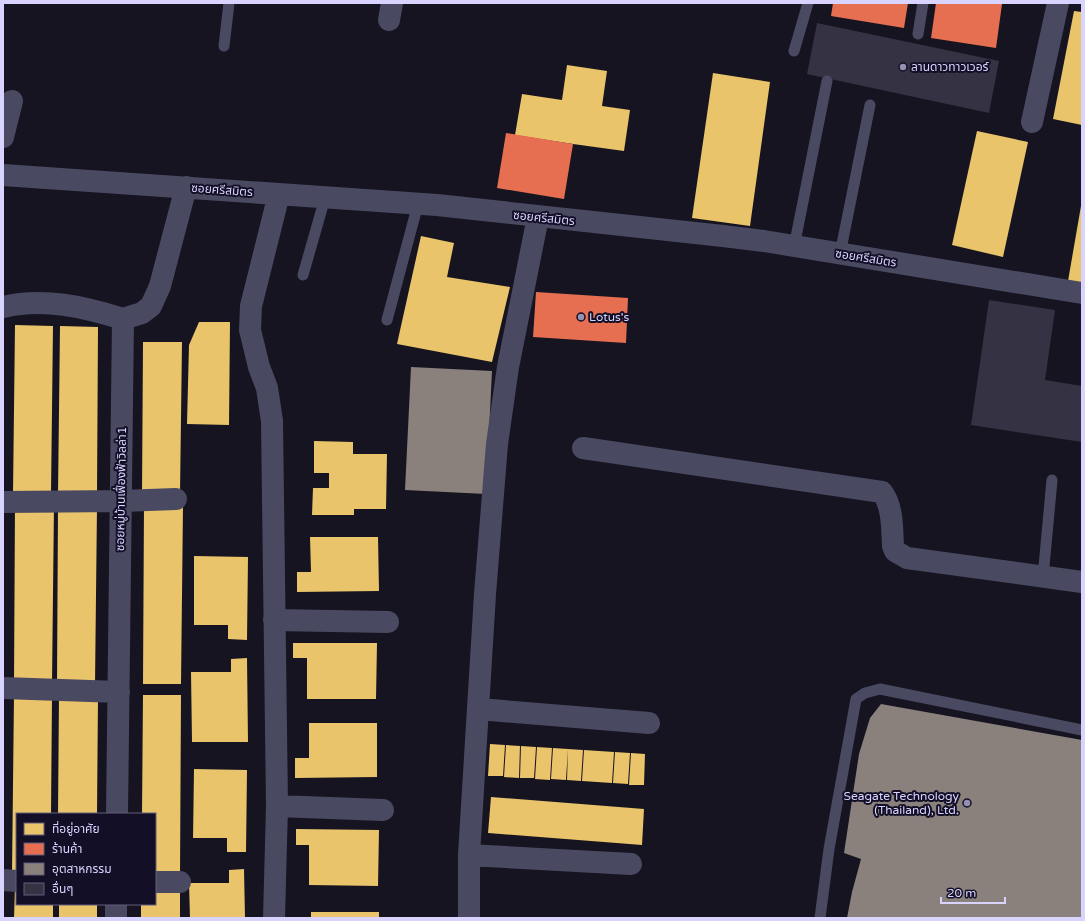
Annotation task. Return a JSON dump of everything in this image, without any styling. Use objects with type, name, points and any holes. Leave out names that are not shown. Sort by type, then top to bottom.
[{"type":"street","points":[[1032,122],[1058,3]]},
{"type":"street","points":[[3,137],[12,101]]},
{"type":"street","name":"ซอยศรีสมิตร","points":[[3,175],[418,204],[764,241],[1082,293]]},
{"type":"street","points":[[3,307],[35,303],[66,305],[96,310],[123,319],[142,313],[152,306],[160,286],[186,187]]},
{"type":"street","points":[[274,918],[277,806],[272,420],[267,388],[255,354],[250,330],[252,306],[279,194]]},
{"type":"street","points":[[469,918],[470,855],[484,594],[497,444],[508,367],[538,217]]},
{"type":"street","name":"ซอยหมู่บ้านเฟื่องฟ้าวิลล่า1","points":[[117,813],[123,319]]},
{"type":"street","points":[[583,448],[882,492],[887,498],[890,508],[893,546],[895,551],[907,558],[1082,582]]},
{"type":"street","points":[[3,502],[176,499]]},
{"type":"street","points":[[274,620],[388,622]]},
{"type":"street","points":[[3,688],[119,692]]},
{"type":"street","points":[[478,709],[649,723]]},
{"type":"street","points":[[277,806],[383,810]]},
{"type":"street","points":[[470,855],[631,864]]},
{"type":"street","points":[[3,880],[16,880]]},
{"type":"street","points":[[156,882],[180,882]]},
{"type":"street","points":[[116,905],[116,918]]},
{"type":"lane","points":[[224,46],[229,3]]},
{"type":"lane","points":[[794,51],[808,3]]},
{"type":"lane","points":[[918,34],[923,3]]},
{"type":"lane","points":[[794,247],[827,81]]},
{"type":"lane","points":[[840,254],[870,105]]},
{"type":"lane","points":[[302,275],[325,198]]},
{"type":"lane","points":[[387,320],[418,204]]},
{"type":"lane","points":[[1043,577],[1052,480]]},
{"type":"lane","points":[[820,918],[829,849],[856,699],[866,693],[880,689],[1082,730]]},
{"type":"building: ที่อยู่อาศัย","points":[[1074,11],[1082,12],[1082,125],[1053,119]]},
{"type":"building: ที่อยู่อาศัย","points":[[567,65],[607,71],[602,106],[630,110],[624,151],[515,135],[522,94],[562,100]]},
{"type":"building: ที่อยู่อาศัย","points":[[713,73],[770,82],[750,226],[692,218]]},
{"type":"building: ที่อยู่อาศัย","points":[[977,131],[1028,142],[1003,257],[952,245]]},
{"type":"building: ที่อยู่อาศัย","points":[[1082,206],[1082,283],[1068,281]]},
{"type":"building: ที่อยู่อาศัย","points":[[421,236],[454,243],[447,277],[510,287],[492,362],[397,344]]},
{"type":"building: ที่อยู่อาศัย","points":[[199,322],[230,322],[229,425],[187,424],[189,345]]},
{"type":"building: ที่อยู่อาศัย","points":[[15,325],[53,326],[51,493],[13,493]]},
{"type":"building: ที่อยู่อาศัย","points":[[60,326],[98,327],[97,494],[58,494]]},
{"type":"building: ที่อยู่อาศัย","points":[[143,342],[182,342],[180,494],[142,493]]},
{"type":"building: ที่อยู่อาศัย","points":[[314,441],[353,442],[353,454],[387,454],[386,509],[354,509],[354,515],[312,515],[313,488],[329,488],[329,473],[314,473]]},
{"type":"building: ที่อยู่อาศัย","points":[[15,503],[54,504],[52,683],[14,683]]},
{"type":"building: ที่อยู่อาศัย","points":[[144,504],[183,505],[181,684],[143,684]]},
{"type":"building: ที่อยู่อาศัย","points":[[58,505],[97,506],[95,685],[57,685]]},
{"type":"building: ที่อยู่อาศัย","points":[[310,537],[378,537],[379,591],[297,592],[297,572],[311,572]]},
{"type":"building: ที่อยู่อาศัย","points":[[194,556],[248,557],[247,640],[228,639],[228,625],[194,625]]},
{"type":"building: ที่อยู่อาศัย","points":[[293,643],[377,643],[376,699],[307,699],[307,658],[293,658]]},
{"type":"building: ที่อยู่อาศัย","points":[[247,658],[248,742],[192,742],[191,672],[231,672],[231,659]]},
{"type":"building: ที่อยู่อาศัย","points":[[14,695],[52,696],[51,813],[16,813],[16,875],[12,874]]},
{"type":"building: ที่อยู่อาศัย","points":[[143,695],[181,695],[180,875],[156,874],[156,813],[142,813]]},
{"type":"building: ที่อยู่อาศัย","points":[[59,696],[98,696],[97,813],[58,813]]},
{"type":"building: ที่อยู่อาศัย","points":[[309,723],[377,723],[377,777],[295,778],[295,758],[309,758]]},
{"type":"building: ที่อยู่อาศัย","points":[[490,744],[505,745],[503,776],[488,776]]},
{"type":"building: ที่อยู่อาศัย","points":[[506,745],[520,746],[519,778],[504,777]]},
{"type":"building: ที่อยู่อาศัย","points":[[521,746],[536,747],[534,778],[520,778]]},
{"type":"building: ที่อยู่อาศัย","points":[[537,747],[552,748],[550,780],[535,779]]},
{"type":"building: ที่อยู่อาศัย","points":[[553,748],[568,749],[566,780],[551,779]]},
{"type":"building: ที่อยู่อาศัย","points":[[568,749],[583,750],[581,781],[567,780]]},
{"type":"building: ที่อยู่อาศัย","points":[[584,750],[614,752],[612,783],[582,781]]},
{"type":"building: ที่อยู่อาศัย","points":[[615,752],[630,753],[628,784],[613,783]]},
{"type":"building: ที่อยู่อาศัย","points":[[631,753],[645,754],[644,785],[629,785]]},
{"type":"building: ที่อยู่อาศัย","points":[[194,769],[247,770],[246,852],[227,852],[227,838],[193,838]]},
{"type":"building: ที่อยู่อาศัย","points":[[491,797],[644,809],[642,845],[488,833]]},
{"type":"building: ที่อยู่อาศัย","points":[[296,829],[379,830],[378,886],[309,885],[309,845],[296,845]]},
{"type":"building: ที่อยู่อาศัย","points":[[244,869],[245,918],[190,918],[189,883],[229,883],[229,870]]},
{"type":"building: ที่อยู่อาศัย","points":[[15,886],[16,905],[53,905],[53,918],[14,918]]},
{"type":"building: ที่อยู่อาศัย","points":[[156,887],[180,887],[180,918],[141,918],[141,905],[156,905]]},
{"type":"building: ที่อยู่อาศัย","points":[[59,905],[97,905],[97,918],[59,918]]},
{"type":"building: ที่อยู่อาศัย","points":[[311,912],[379,912],[379,918],[311,918]]},
{"type":"building: ร้านค้า","points":[[833,3],[908,3],[904,28],[831,16]]},
{"type":"building: ร้านค้า","points":[[936,3],[1002,4],[996,48],[931,38]]},
{"type":"building: ร้านค้า","points":[[506,133],[573,144],[564,199],[497,188]]},
{"type":"building: ร้านค้า","name":"Lotus's","points":[[536,292],[628,298],[626,343],[533,337]]},
{"type":"building: อุตสาหกรรม","points":[[411,367],[492,371],[486,494],[405,490]]},
{"type":"building: อุตสาหกรรม","name":"Seagate Technology (Thailand), Ltd.","points":[[881,704],[1082,740],[1082,918],[847,918],[861,859],[844,853],[859,754],[870,718]]},
{"type":"building: อื่นๆ","name":"ลานดาวทาวเวอร์","points":[[817,23],[999,61],[989,113],[807,74]]},
{"type":"building: อื่นๆ","points":[[989,300],[1055,310],[1045,380],[1082,386],[1082,442],[971,425]]},
{"type":"place","name":"ลานดาวทาวเวอร์","points":[[903,67]]},
{"type":"place","name":"Lotus's","points":[[581,317]]},
{"type":"place","name":"Seagate Technology (Thailand), Ltd.","points":[[967,803]]}]
